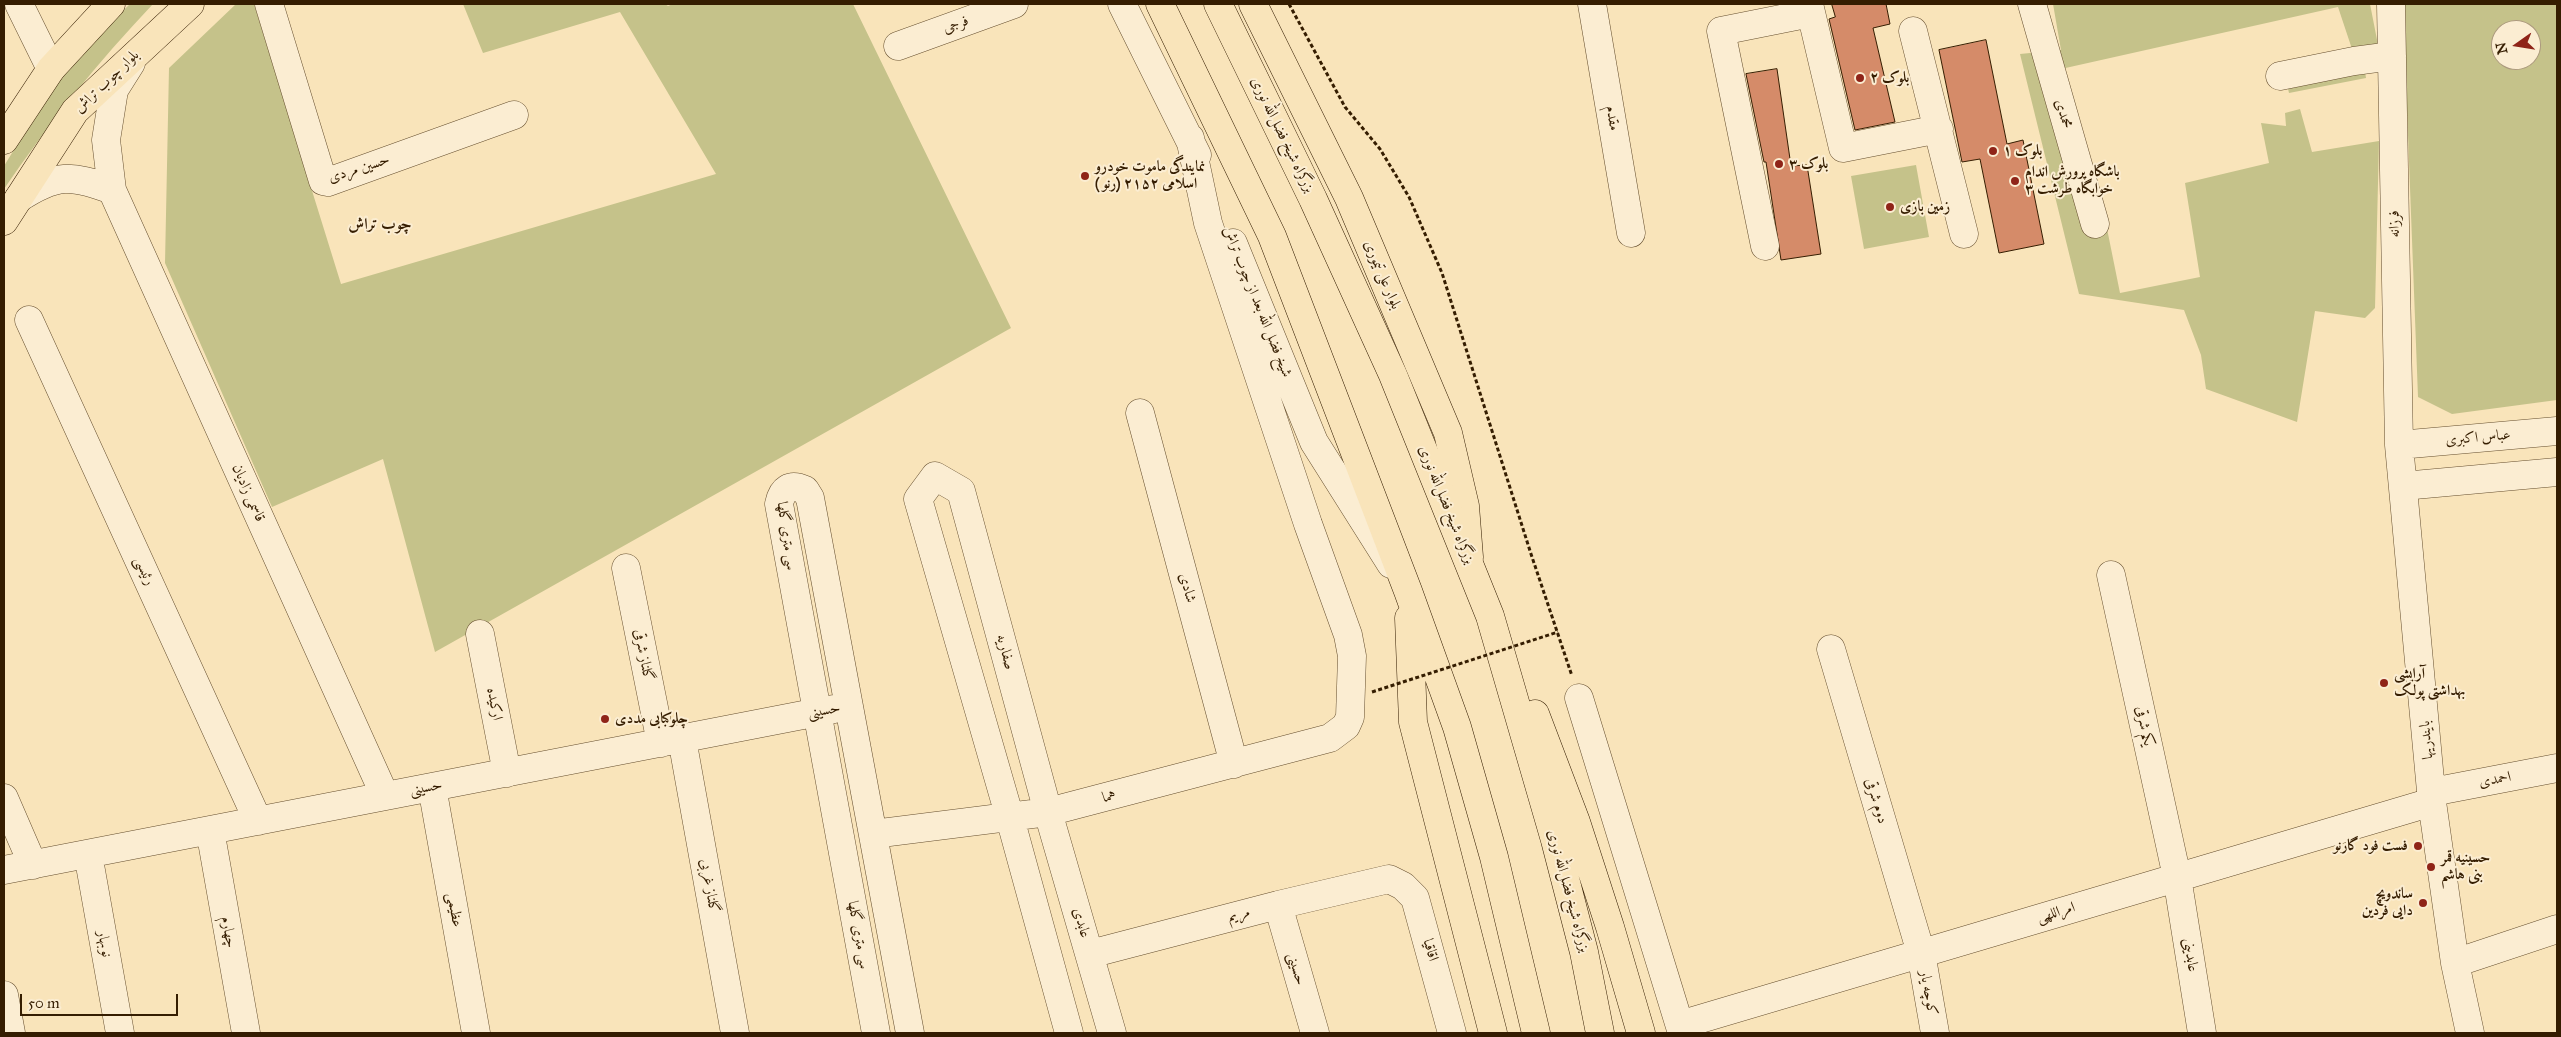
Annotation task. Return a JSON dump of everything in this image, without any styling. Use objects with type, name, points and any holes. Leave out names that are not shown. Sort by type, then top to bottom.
[{"type":"main road","points":[[4,140],[51,69],[111,4]]},
{"type":"main road","name":"بلوار چوب‌ تراش","points":[[4,221],[75,111],[190,4]]},
{"type":"main road","points":[[1160,4],[1272,236],[1408,591],[1465,755],[1494,857],[1536,1033]]},
{"type":"main road","name":"بزرگراه شیخ فضل‌الله نوری","points":[[1218,4],[1314,199],[1392,376],[1490,616],[1555,840],[1584,952],[1600,1033]]},
{"type":"main road","name":"بلوار علی تیموری","points":[[1253,4],[1350,198],[1448,433],[1465,506],[1469,561]]},
{"type":"main road","points":[[1408,591],[1413,722],[1493,1033]]},
{"type":"main road","points":[[1490,616],[1540,724],[1576,822],[1610,927],[1641,1033]]},
{"type":"main road","points":[[1483,1000],[1485,1033]]},
{"type":"street","points":[[19,4],[51,69]]},
{"type":"street","name":"حسین مردی","points":[[269,4],[322,181],[328,182],[514,115]]},
{"type":"street","name":"فرجی","points":[[898,46],[1014,4]]},
{"type":"street","name":"شیخ فضل الله بعد از چوب تراش","points":[[1122,4],[1190,138],[1314,442],[1408,591]]},
{"type":"street","name":"مقدم","points":[[1592,4],[1631,233]]},
{"type":"street","name":"محمدی","points":[[2032,4],[2095,224]]},
{"type":"street","name":"فرزانه","points":[[2391,4],[2399,444]]},
{"type":"street","points":[[1765,246],[1721,31],[1810,8],[1843,148],[1939,129]]},
{"type":"street","points":[[1914,31],[1964,234]]},
{"type":"street","name":"قاسمی زادیان","points":[[137,54],[114,90],[106,140],[112,190],[385,796]]},
{"type":"street","points":[[2280,76],[2354,61],[2392,56]]},
{"type":"street","name":"هما","points":[[873,834],[1048,812],[1330,738],[1346,726],[1351,708],[1352,656],[1348,634],[1308,524],[1208,223],[1190,138]]},
{"type":"street","points":[[19,198],[42,183],[63,178],[86,180],[112,190]]},
{"type":"street","name":"رئیسی","points":[[30,320],[258,821]]},
{"type":"street","name":"شادی","points":[[1140,413],[1234,764]]},
{"type":"street","name":"عباس اکبری","points":[[2399,444],[2557,431]]},
{"type":"street","name":"بایندریها","points":[[2399,444],[2432,797],[2455,963],[2470,1033]]},
{"type":"street","points":[[2403,486],[2557,472]]},
{"type":"street","name":"صفاریه","points":[[1010,818],[918,498],[935,476],[961,491],[1048,812]]},
{"type":"street","name":"سی متری گلها","points":[[876,1033],[779,504],[781,495],[786,488],[792,486],[805,490],[810,498],[910,1033]]},
{"type":"street","name":"گلناز شرقی","points":[[626,568],[671,741]]},
{"type":"street","name":"یکم شرقی","points":[[2111,575],[2178,877]]},
{"type":"street","name":"ارکیده","points":[[480,634],[507,773]]},
{"type":"street","name":"دوم شرقی","points":[[1831,650],[1921,953]]},
{"type":"street","points":[[1579,698],[1681,1029]]},
{"type":"street","name":"حسینی","points":[[4,870],[849,707]]},
{"type":"street","name":"گلناز غربی","points":[[671,741],[736,1033]]},
{"type":"street","name":"احمدی","points":[[2432,797],[2557,768]]},
{"type":"street","name":"عظیمی","points":[[432,787],[476,1033]]},
{"type":"street","name":"امراللهی","points":[[1681,1029],[1921,953],[2178,877],[2432,797]]},
{"type":"street","points":[[4,798],[33,865]]},
{"type":"street","name":"عابدی","points":[[1048,812],[1112,1033]]},
{"type":"street","points":[[1010,818],[1068,1033]]},
{"type":"street","name":"چهارم","points":[[210,830],[246,1033]]},
{"type":"street","name":"نوبهار","points":[[88,854],[120,1033]]},
{"type":"street","name":"عابدینی","points":[[2178,877],[2202,1033]]},
{"type":"street","name":"مریم","points":[[1090,954],[1278,905],[1389,880]]},
{"type":"street","name":"اقاقیا","points":[[1389,880],[1403,886],[1415,898],[1452,1033]]},
{"type":"street","name":"حسینی","points":[[1278,905],[1314,1033]]},
{"type":"street","points":[[2455,963],[2556,934]]},
{"type":"street","name":"کوچه یار","points":[[1921,953],[1935,1033]]},
{"type":"street","points":[[4,995],[11,1033]]},
{"type":"path","points":[[1289,4],[1297,20],[1304,27],[1324,70],[1346,106],[1380,149],[1409,197],[1442,273],[1579,698]]},
{"type":"path","points":[[1372,692],[1558,632]]},
{"type":"shaded area","points":[[130,4],[153,4],[75,94],[4,189],[4,166],[52,88],[85,47]]},
{"type":"shaded area","points":[[236,4],[254,4],[341,284],[716,174],[620,12],[483,53],[463,4],[665,4],[668,6],[673,4],[853,4],[1011,328],[435,652],[383,459],[272,507],[165,263],[169,68]]},
{"type":"shaded area","points":[[2053,4],[2370,4],[2379,50],[2354,55],[2338,7],[2061,69],[2101,199],[2120,293],[2200,277],[2185,183],[2269,163],[2261,123],[2286,126],[2285,113],[2300,109],[2312,152],[2379,141],[2375,308],[2365,318],[2315,311],[2297,422],[2206,389],[2201,355],[2184,310],[2079,294],[2020,54],[2061,50]]},
{"type":"shaded area","points":[[2403,4],[2557,4],[2557,400],[2452,414],[2418,397]]},
{"type":"shaded area","points":[[2364,65],[2366,78],[2289,93],[2286,80]]},
{"type":"shaded area","name":"زمین بازی","points":[[1916,165],[1929,237],[1864,249],[1851,176]]},
{"type":"building","name":"بلوک ۲","points":[[1832,4],[1886,4],[1890,24],[1873,28],[1895,122],[1855,130],[1829,19],[1835,17]]},
{"type":"building","name":"بلوک ۱","points":[[1986,40],[2007,144],[2023,140],[2044,244],[1999,253],[1980,159],[1962,162],[1939,50]]},
{"type":"building","name":"بلوک ۳","points":[[1777,69],[1791,166],[1807,165],[1821,254],[1781,260],[1766,162],[1764,162],[1746,74]]},
{"type":"place","name":"بلوک ۲","points":[[1860,78]]},
{"type":"place","name":"بلوک ۱","points":[[1993,151]]},
{"type":"place","name":"بلوک ۳","points":[[1779,164]]},
{"type":"place","name":"نمایندگی ماموت خودرو ( رنو) اسلامی ۲۱۵۲","points":[[1085,176]]},
{"type":"place","name":"باشگاه پرورش اندام خوابگاه طرشت ۳","points":[[2015,181]]},
{"type":"place","name":"زمین بازی","points":[[1890,207]]},
{"type":"place","name":"آرایشی بهداشتی پولک","points":[[2384,683]]},
{"type":"place","name":"چلوکبابی مددی","points":[[605,719]]},
{"type":"place","name":"فست فود گارنو","points":[[2418,846]]},
{"type":"place","name":"حسینیه قمر بنی هاشم","points":[[2431,867]]},
{"type":"place","name":"ساندویچ دایی فردین","points":[[2423,903]]},
{"type":"district","name":"چوب تراش","points":[[380,225]]}]
